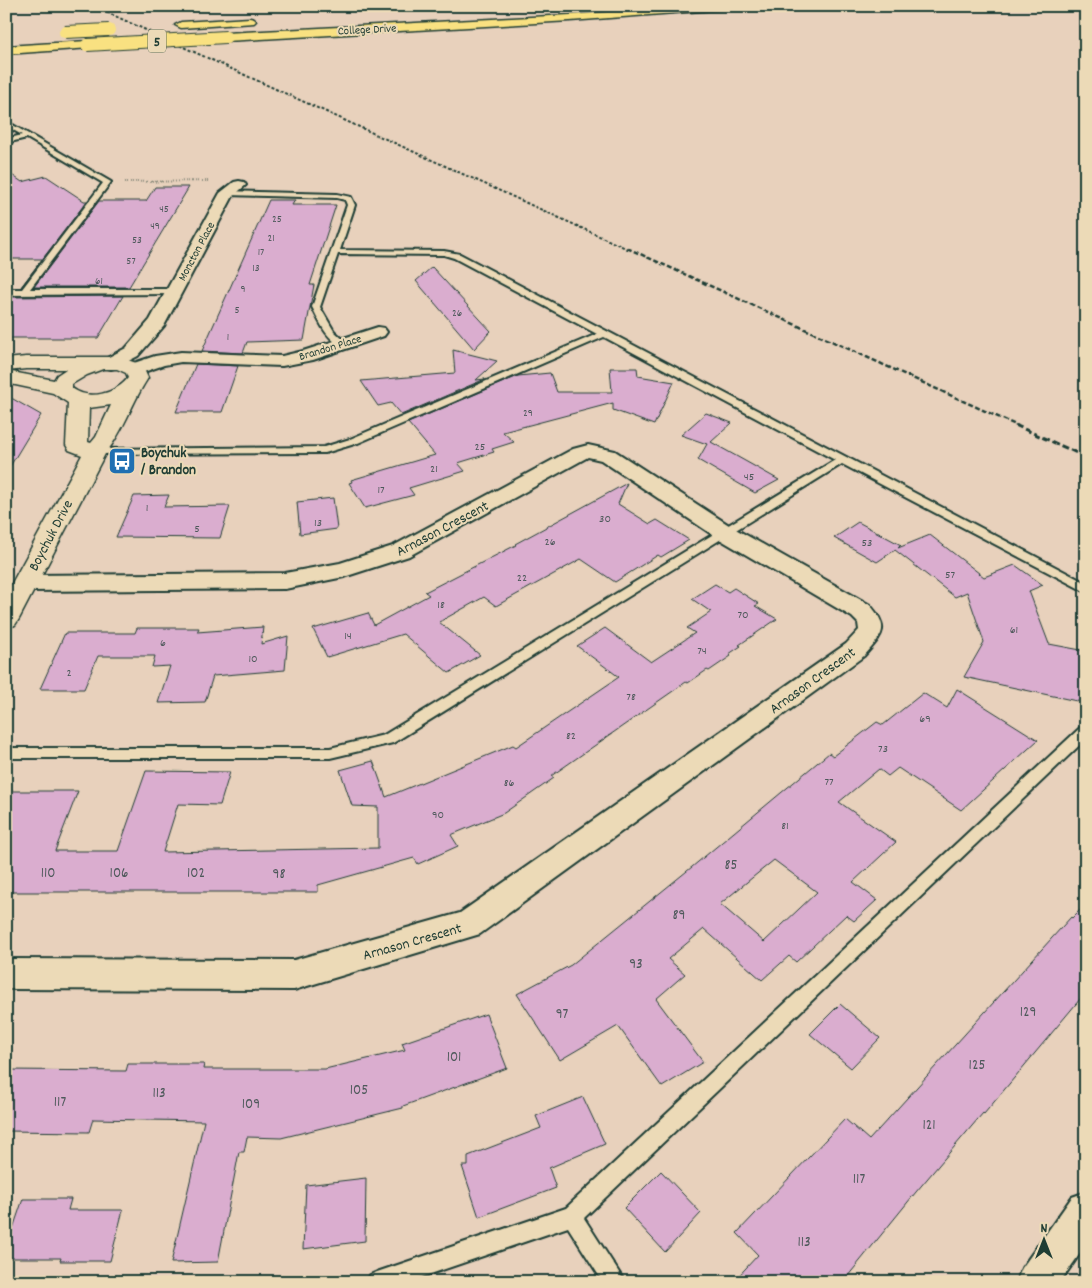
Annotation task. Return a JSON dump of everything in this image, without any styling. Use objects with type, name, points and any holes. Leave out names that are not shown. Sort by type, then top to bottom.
[{"type":"highway","name":"College Drive","points":[[6,50],[570,18],[728,6]]},
{"type":"highway","name":"5","points":[[176,26],[257,21]]},
{"type":"highway","points":[[61,32],[123,29]]},
{"type":"street","name":"Moncton Place","points":[[106,363],[132,352],[158,322],[233,189]]},
{"type":"street","name":"Moncton Place","points":[[134,376],[152,350],[158,322]]},
{"type":"street","name":"Brandon Place","points":[[134,376],[221,360],[282,361],[307,356],[343,342],[378,332]]},
{"type":"street","points":[[6,365],[26,362],[106,363],[134,376],[111,398],[94,400],[6,377]]},
{"type":"street","points":[[95,452],[78,445],[70,394],[62,383],[74,372],[106,363]]},
{"type":"street","name":"Boychuk Drive","points":[[6,619],[95,452],[106,439],[134,376]]},
{"type":"street","name":"Arnason Crescent","points":[[6,974],[294,975],[469,924],[855,650],[871,632],[870,621],[861,611],[724,532],[608,455],[588,451],[401,551],[344,570],[285,580],[26,583]]},
{"type":"street","points":[[1036,1282],[1086,1211]]},
{"type":"lane","points":[[6,123],[107,182],[24,292]]},
{"type":"lane","points":[[6,141],[27,136]]},
{"type":"lane","points":[[233,189],[337,196],[348,199],[351,205],[316,307],[330,333],[343,342]]},
{"type":"lane","points":[[336,252],[444,253],[457,256],[1086,588]]},
{"type":"lane","points":[[6,292],[174,292]]},
{"type":"lane","points":[[95,452],[325,450],[354,441],[604,334]]},
{"type":"lane","points":[[6,753],[330,753],[388,738],[841,460]]},
{"type":"lane","points":[[377,1282],[572,1216],[1086,731]]},
{"type":"lane","points":[[572,1216],[615,1282]]},
{"type":"path","points":[[154,8],[160,6]]},
{"type":"path","points":[[107,182],[211,181],[208,186]]},
{"type":"building","points":[[6,171],[22,182],[46,176],[84,201],[87,201],[21,287],[42,259],[6,259]]},
{"type":"building","points":[[155,187],[189,187],[129,287],[34,287],[99,201],[146,201]]},
{"type":"building","points":[[269,200],[295,200],[292,205],[336,205],[310,285],[314,285],[304,340],[247,342],[243,353],[202,351]]},
{"type":"building","points":[[432,267],[491,331],[474,349],[416,281]]},
{"type":"building","points":[[123,296],[98,338],[6,338],[6,306],[13,297]]},
{"type":"building","points":[[453,350],[497,361],[476,380],[485,379],[401,415],[391,403],[378,406],[361,381],[455,373]]},
{"type":"building","points":[[196,364],[238,366],[222,412],[176,412]]},
{"type":"building","points":[[610,368],[637,368],[638,376],[674,382],[654,425],[613,410],[613,403],[503,432],[514,442],[492,449],[494,452],[458,463],[465,471],[409,488],[414,495],[365,508],[349,483],[352,482],[351,480],[435,455],[408,423],[518,376],[550,373],[557,392],[612,392]]},
{"type":"building","points":[[6,395],[41,415],[6,473]]},
{"type":"building","points":[[706,413],[732,423],[711,442],[779,480],[755,493],[698,460],[707,444],[681,435]]},
{"type":"building","points":[[627,483],[618,504],[650,524],[657,520],[689,540],[661,557],[658,555],[615,582],[581,559],[496,606],[484,597],[439,622],[480,655],[449,673],[403,634],[327,657],[313,629],[368,613],[374,625],[429,595],[425,592],[516,545]]},
{"type":"building","points":[[169,495],[164,507],[230,506],[220,538],[116,537],[134,496]]},
{"type":"building","points":[[333,498],[337,529],[300,534],[297,502]]},
{"type":"building","points":[[858,522],[901,545],[898,548],[930,535],[984,577],[1015,565],[1043,585],[1029,591],[1049,644],[1086,651],[1086,703],[964,677],[984,642],[967,592],[955,597],[895,550],[877,562],[834,538]]},
{"type":"building","points":[[715,584],[728,592],[734,588],[759,604],[755,606],[777,619],[739,645],[741,646],[729,654],[731,656],[709,671],[707,670],[688,683],[686,682],[551,776],[554,778],[504,813],[451,835],[458,846],[418,864],[414,858],[318,885],[318,892],[6,892],[6,791],[78,791],[55,851],[118,851],[146,771],[230,772],[220,805],[178,804],[163,852],[378,848],[378,807],[352,806],[340,770],[373,761],[386,797],[513,745],[516,747],[619,677],[577,646],[605,628],[651,662],[695,633],[687,628],[711,612],[692,599]]},
{"type":"building","points":[[263,627],[261,644],[288,636],[285,670],[213,676],[205,702],[158,703],[170,666],[152,667],[155,656],[98,656],[84,689],[40,689],[65,633],[135,633],[137,628],[199,628],[197,632]]},
{"type":"building","points":[[957,689],[1038,740],[961,810],[898,768],[888,776],[879,769],[839,802],[896,842],[853,882],[877,900],[854,921],[846,915],[796,962],[789,956],[762,980],[704,929],[668,959],[685,974],[656,999],[703,1062],[662,1087],[618,1026],[560,1060],[517,994],[571,965],[829,753],[833,756],[877,722],[883,725],[923,693],[947,708]],"holes":[[[774,860],[817,892],[764,942],[720,904]]]},
{"type":"building","points":[[1086,904],[1086,992],[916,1192],[843,1282],[733,1282],[758,1255],[737,1233],[845,1119],[869,1140],[1071,917]]},
{"type":"building","points":[[840,1004],[880,1038],[851,1068],[810,1034]]},
{"type":"building","points":[[486,1014],[507,1068],[403,1106],[403,1108],[281,1138],[247,1137],[244,1152],[239,1152],[218,1262],[171,1263],[204,1121],[93,1119],[89,1132],[6,1131],[6,1070],[126,1071],[128,1064],[204,1064],[203,1069],[325,1069],[405,1050],[402,1043]]},
{"type":"building","points":[[583,1097],[605,1144],[549,1168],[556,1188],[479,1217],[462,1166],[468,1166],[468,1156],[541,1128],[536,1116]]},
{"type":"building","points":[[661,1171],[701,1213],[665,1252],[624,1208]]},
{"type":"building","points":[[366,1178],[365,1241],[303,1249],[306,1185]]},
{"type":"building","points":[[23,1199],[71,1199],[68,1210],[123,1210],[110,1261],[60,1261],[61,1258],[6,1258],[6,1249]]},
{"type":"railway","points":[[93,6],[630,250]]},
{"type":"railway","points":[[627,248],[1018,426]]},
{"type":"railway","points":[[1015,425],[1086,457]]},
{"type":"place","name":"Boychuk / Brandon","points":[[122,461]]}]
